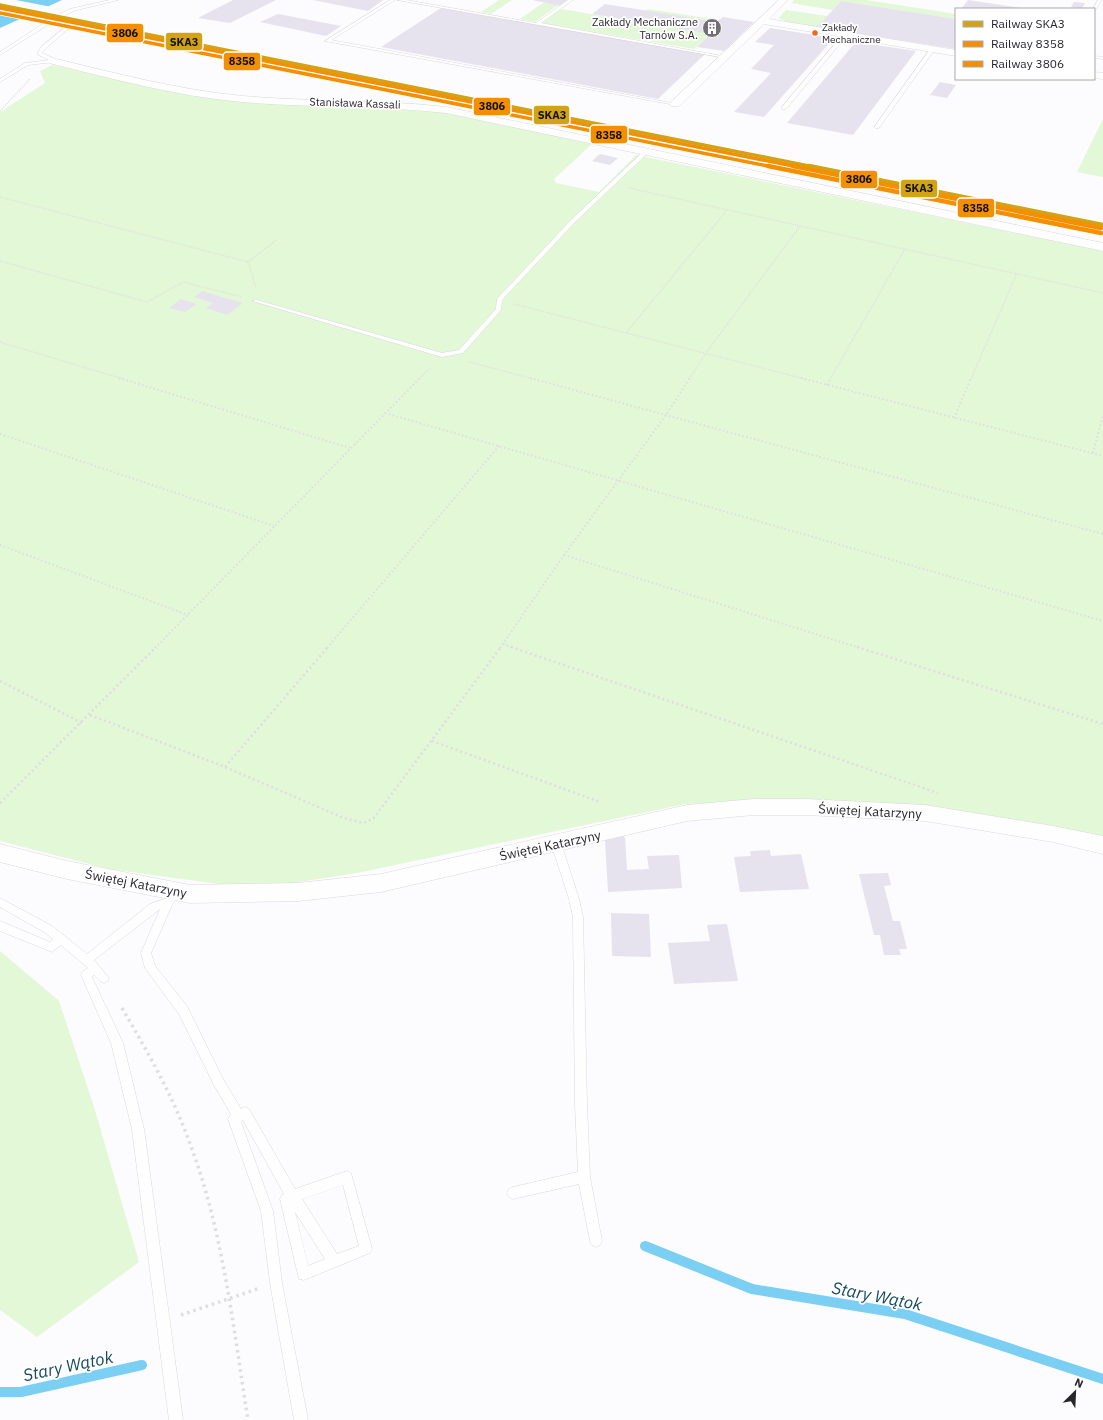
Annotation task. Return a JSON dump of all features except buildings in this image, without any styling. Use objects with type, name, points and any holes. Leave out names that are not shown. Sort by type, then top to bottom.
[{"type":"street","points":[[675,104],[726,57],[784,0]]},
{"type":"street","points":[[762,21],[955,53]]},
{"type":"street","name":"Stanisława Kassali","points":[[50,62],[157,85],[222,97],[277,101],[391,104],[446,110],[1103,247]]},
{"type":"street","name":"Świętej Katarzyny","points":[[0,853],[67,870],[190,894],[298,892],[381,883],[556,844],[687,812],[754,807],[806,807],[932,814],[1053,834],[1103,845]]},
{"type":"lane","points":[[0,54],[52,20],[72,10],[116,0]]},
{"type":"lane","points":[[127,0],[134,0]]},
{"type":"lane","points":[[393,0],[327,41],[675,104]]},
{"type":"lane","points":[[399,0],[726,57]]},
{"type":"lane","points":[[537,24],[572,0]]},
{"type":"lane","points":[[1096,11],[1100,0]]},
{"type":"lane","points":[[435,6],[440,3]]},
{"type":"lane","points":[[0,81],[27,64],[50,62],[54,60],[39,54],[43,48],[66,29]]},
{"type":"lane","points":[[784,108],[846,34]]},
{"type":"lane","points":[[877,127],[933,49]]},
{"type":"lane","points":[[252,300],[442,355],[461,352],[499,309],[498,300],[573,221],[647,151]]},
{"type":"lane","points":[[556,844],[574,899],[578,917],[584,1177],[596,1241]]},
{"type":"lane","points":[[176,1420],[138,1129],[117,1043],[86,975],[96,969],[154,908],[190,894]]},
{"type":"lane","points":[[0,902],[48,929],[96,969]]},
{"type":"lane","points":[[168,902],[146,953],[150,968],[184,1010],[219,1083],[239,1116]]},
{"type":"lane","points":[[0,926],[52,947],[60,939]]},
{"type":"lane","points":[[301,1420],[276,1283],[267,1211],[234,1119],[245,1113],[293,1197],[334,1262]]},
{"type":"lane","points":[[347,1177],[366,1249],[304,1274],[286,1199],[293,1197],[347,1177]]},
{"type":"lane","points":[[512,1193],[584,1177]]},
{"type":"path","points":[[0,111],[40,68],[50,62]]},
{"type":"path","points":[[611,184],[1103,293]]},
{"type":"path","points":[[0,197],[248,262]]},
{"type":"path","points":[[625,333],[727,210]]},
{"type":"path","points":[[90,715],[225,767],[344,818],[363,822],[373,819],[503,644],[564,555],[666,415],[706,353],[800,226]]},
{"type":"path","points":[[248,262],[276,240]]},
{"type":"path","points":[[827,385],[905,249]]},
{"type":"path","points":[[0,261],[147,302],[183,282],[252,300],[257,292],[248,262]]},
{"type":"path","points":[[954,418],[1017,273]]},
{"type":"path","points":[[498,300],[1103,456]]},
{"type":"path","points":[[0,342],[350,448]]},
{"type":"path","points":[[442,355],[1103,534]]},
{"type":"path","points":[[0,803],[90,715],[433,365]]},
{"type":"path","points":[[385,413],[1103,621]]},
{"type":"path","points":[[1092,454],[1103,415]]},
{"type":"path","points":[[0,434],[274,526]]},
{"type":"path","points":[[225,767],[499,446]]},
{"type":"path","points":[[0,545],[188,615]]},
{"type":"path","points":[[564,555],[1103,724]]},
{"type":"path","points":[[503,644],[941,794]]},
{"type":"path","points":[[0,681],[82,723]]},
{"type":"path","points":[[432,740],[600,802]]},
{"type":"path","points":[[96,969],[162,1076],[190,1142],[213,1216],[229,1300],[248,1420]]},
{"type":"path","points":[[174,1317],[268,1286]]},
{"type":"green space","points":[[499,0],[512,0],[491,14],[481,12]]},
{"type":"green space","points":[[794,0],[866,0],[955,14],[955,19],[841,1],[832,10],[791,3]]},
{"type":"green space","points":[[543,3],[558,5],[535,22],[520,19]]},
{"type":"green space","points":[[561,9],[710,34],[694,49],[542,23]]},
{"type":"green space","points":[[648,9],[719,20],[717,22],[645,11]]},
{"type":"green space","points":[[786,10],[827,16],[817,27],[787,22],[779,18]]},
{"type":"green space","points":[[52,65],[214,98],[421,108],[593,143],[554,179],[556,183],[599,192],[636,155],[1103,251],[1103,837],[1043,824],[972,813],[799,799],[685,804],[357,873],[279,885],[219,884],[109,869],[0,841],[0,112],[45,83],[40,71]]},
{"type":"green space","points":[[1103,119],[1103,177],[1077,172]]},
{"type":"green space","points":[[0,951],[59,1001],[94,1107],[139,1262],[37,1337],[0,1310]]},
{"type":"water","points":[[7,0],[62,0],[0,28],[0,5]]},
{"type":"pier","points":[[3,0],[16,0],[52,7],[34,15],[0,8],[0,2]]},
{"type":"waterway","name":"Stary Wątok","points":[[645,1246],[752,1289],[905,1314],[1103,1379]]},
{"type":"waterway","name":"Stary Wątok","points":[[0,1392],[21,1392],[142,1365]]},
{"type":"rail line","name":"SKA3","points":[[0,5],[1103,225]]},
{"type":"rail line","name":"3806","points":[[0,8],[1101,228]]},
{"type":"rail line","name":"8358","points":[[0,13],[1101,233]]},
{"type":"place","name":"Zakłady Mechaniczne Tarnów S.A.","points":[[712,28]]},
{"type":"place","name":"Zakłady Mechaniczne","points":[[815,33]]}]
